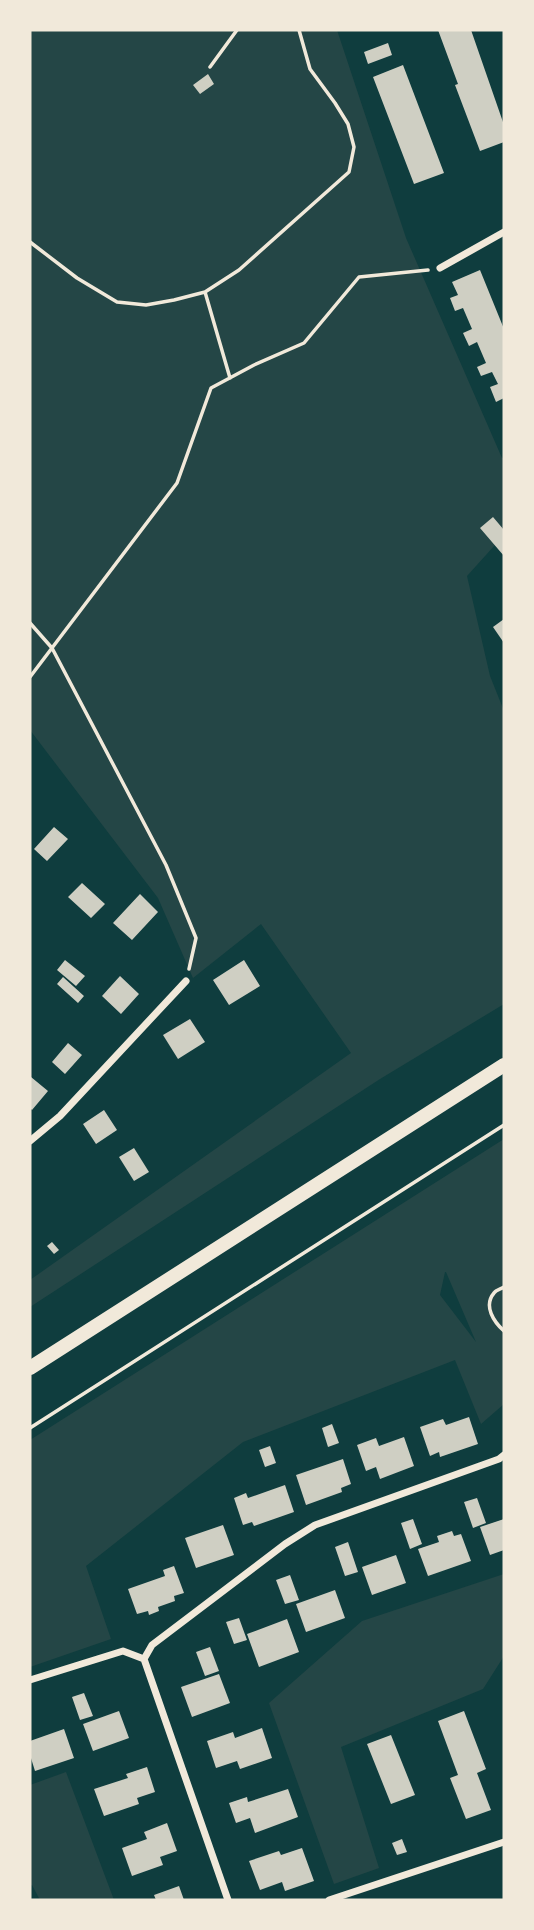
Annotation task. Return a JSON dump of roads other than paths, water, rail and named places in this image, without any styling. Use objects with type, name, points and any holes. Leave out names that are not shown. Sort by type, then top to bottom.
[{"type":"main road","points":[[30,1368],[504,1065]]},
{"type":"street","points":[[440,268],[504,232]]},
{"type":"street","points":[[30,1141],[60,1116],[186,981]]},
{"type":"street","points":[[228,1900],[144,1659],[152,1644],[315,1525],[504,1455]]},
{"type":"street","points":[[30,1680],[124,1651],[144,1659]]},
{"type":"street","points":[[329,1900],[504,1842]]}]
